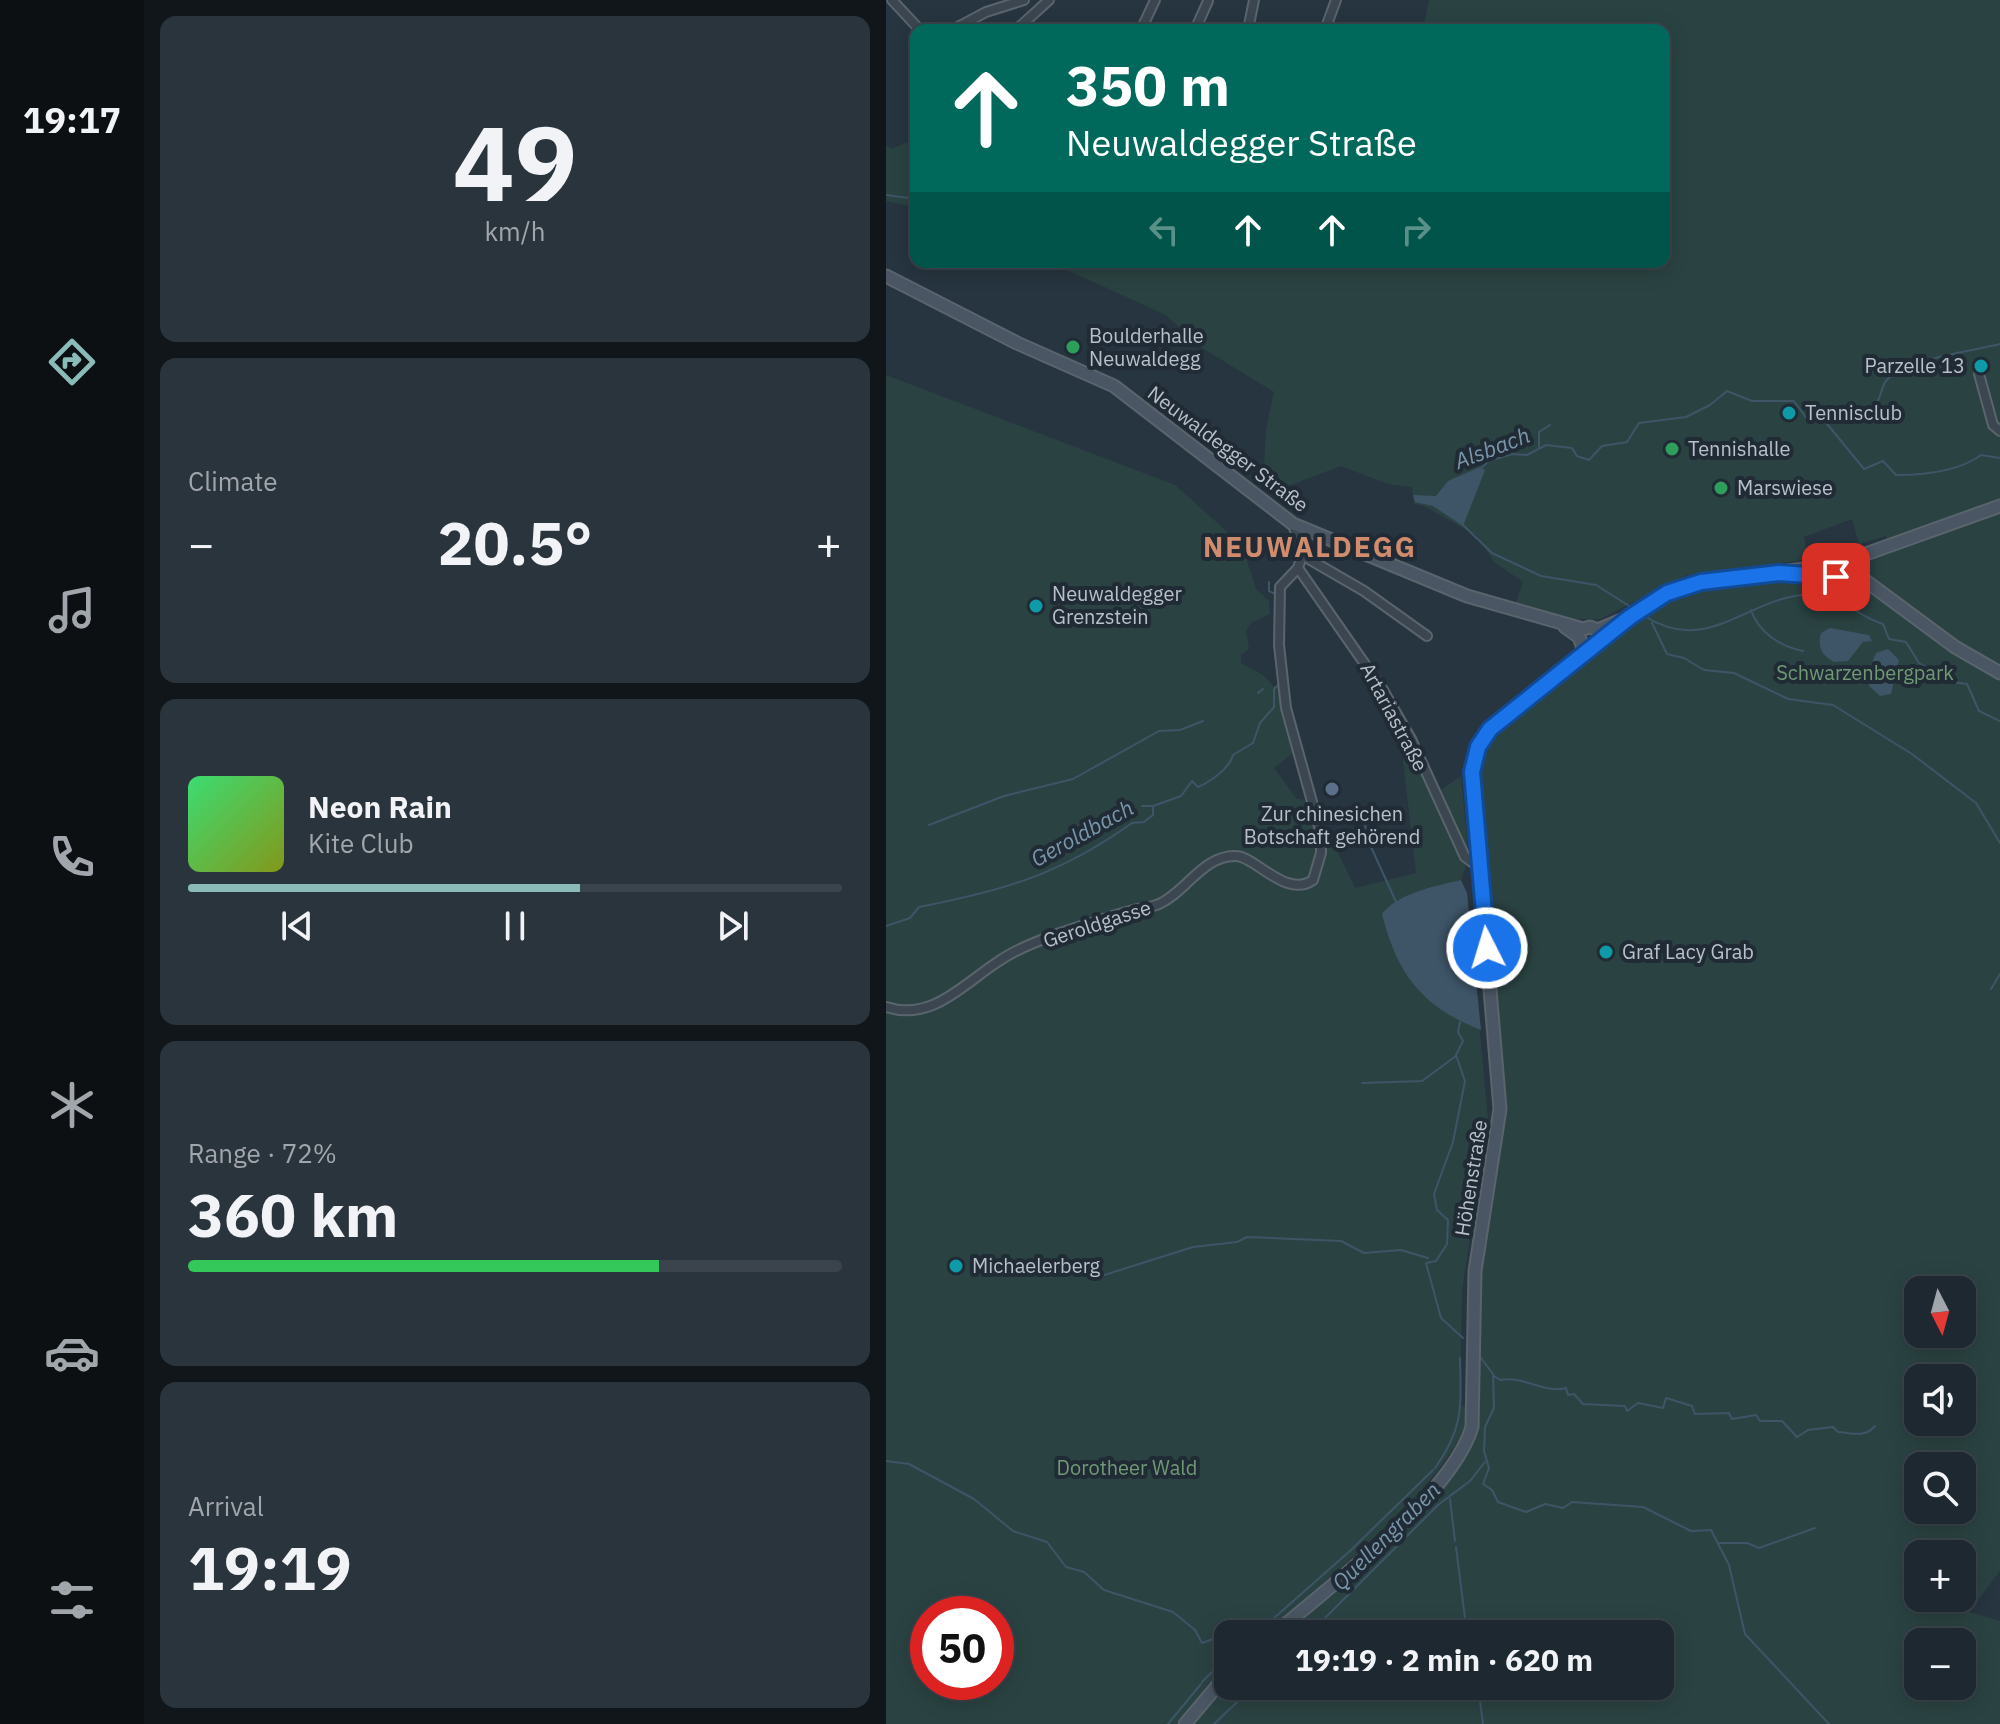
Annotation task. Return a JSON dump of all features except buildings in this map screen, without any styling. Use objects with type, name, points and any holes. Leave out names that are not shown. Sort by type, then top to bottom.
[{"type":"main road","name":"Neuwaldegger Straße","points":[[886,276],[1017,343],[1108,382],[1293,524],[1467,596],[1561,625],[1589,638]]},
{"type":"main road","points":[[1836,571],[1852,570],[1869,552],[2000,506]]},
{"type":"main road","points":[[1589,638],[1667,593],[1685,586],[1779,573],[1852,570],[1955,647],[2000,673]]},
{"type":"main road","name":"Höhenstraße","points":[[1290,1620],[1394,1528],[1458,1458],[1473,1419],[1475,1271],[1500,1109],[1472,772],[1478,747],[1496,723],[1563,671],[1589,638]]},
{"type":"main road","points":[[1186,1723],[1214,1690]]},
{"type":"street","points":[[892,0],[914,24]]},
{"type":"street","points":[[964,24],[991,10],[1024,0]]},
{"type":"street","points":[[1023,24],[1049,0]]},
{"type":"street","points":[[1144,24],[1155,0]]},
{"type":"street","points":[[1249,24],[1254,0]]},
{"type":"street","points":[[1327,24],[1336,0]]},
{"type":"street","points":[[1198,24],[1208,1]]},
{"type":"street","points":[[1979,374],[1993,425],[2000,431]]},
{"type":"street","points":[[1293,524],[1302,555],[1298,568]]},
{"type":"street","points":[[1302,555],[1364,591],[1427,636]]},
{"type":"street","name":"Artariastraße","points":[[1298,568],[1383,690],[1411,739],[1465,857],[1480,868]]},
{"type":"street","name":"Geroldgasse","points":[[886,1007],[906,1012],[927,1008],[956,993],[1008,955],[1052,936],[1158,905],[1191,877],[1226,858],[1244,858],[1263,873],[1287,881],[1303,884],[1313,880],[1321,853],[1321,834],[1286,708],[1279,645],[1280,587],[1298,568]]},
{"type":"green space","name":"Schwarzenbergpark","points":[[1429,0],[2000,0],[2000,1571],[1976,1603],[1976,1540],[1904,1540],[1904,1612],[1969,1612],[2000,1621],[2000,1724],[1191,1724],[1214,1700],[1674,1700],[1674,1620],[1302,1620],[1433,1498],[1465,1458],[1477,1427],[1481,1278],[1506,1109],[1479,782],[1484,747],[1503,725],[1647,615],[1680,595],[1718,587],[1796,581],[1859,591],[1866,577],[1864,561],[1891,548],[1886,536],[1859,544],[1852,519],[1804,537],[1808,557],[1804,560],[1687,575],[1600,619],[1574,619],[1516,603],[1523,582],[1494,562],[1477,536],[1424,506],[1414,504],[1412,487],[1388,484],[1341,466],[1269,493],[1263,489],[1266,429],[1274,392],[1196,344],[1166,315],[1062,268],[1670,268],[1670,24],[1424,24]]},
{"type":"green space","points":[[909,120],[910,206],[886,201],[886,146],[892,149],[908,142]]},
{"type":"green space","name":"Dorotheer Wald","points":[[886,375],[1175,485],[1242,545],[1256,589],[1269,601],[1270,614],[1251,623],[1246,631],[1249,649],[1241,655],[1241,663],[1263,675],[1274,687],[1278,685],[1293,753],[1274,768],[1297,799],[1313,800],[1355,888],[1416,873],[1403,760],[1410,749],[1466,866],[1461,880],[1467,893],[1488,1120],[1462,1291],[1460,1404],[1470,1411],[1459,1438],[1440,1468],[1413,1499],[1350,1560],[1280,1620],[1214,1620],[1214,1682],[1176,1724],[886,1724]]},
{"type":"green space","points":[[1461,776],[1468,849],[1438,792]]},
{"type":"water","points":[[1480,467],[1485,470],[1463,526],[1433,506],[1415,502],[1413,495],[1436,496],[1448,481]]},
{"type":"water","points":[[1830,628],[1869,635],[1872,641],[1863,642],[1848,661],[1834,662],[1826,657],[1820,647],[1821,633]]},
{"type":"water","points":[[1888,649],[1899,660],[1891,694],[1880,696],[1869,686],[1870,667],[1876,653]]},
{"type":"water","points":[[1461,880],[1467,893],[1481,1030],[1443,1011],[1415,986],[1396,954],[1382,914],[1407,896]]},
{"type":"waterway","points":[[886,195],[910,198]]},
{"type":"waterway","points":[[1828,423],[1876,404],[1886,381],[1908,367],[2000,344]]},
{"type":"waterway","name":"Alsbach","points":[[1480,469],[1489,461],[1512,454],[1527,455],[1546,445],[1572,448],[1577,456],[1589,460],[1602,446],[1627,442],[1639,423],[1686,417],[1710,405],[1727,391],[1752,401],[1794,401],[1807,419],[1819,414],[1864,469],[1883,461],[1896,475],[1918,474],[1952,469],[1981,455],[2000,458]]},
{"type":"waterway","points":[[1852,420],[1870,418],[1876,405]]},
{"type":"waterway","points":[[1539,449],[1539,432],[1550,425]]},
{"type":"waterway","points":[[1462,524],[1492,553],[1541,576],[1596,585],[1634,609]]},
{"type":"waterway","points":[[1269,582],[1269,591],[1275,594]]},
{"type":"waterway","points":[[1643,615],[1666,627],[1687,630],[1727,622],[1787,598],[1811,594],[1830,597],[1883,624],[1889,639],[1906,642],[1919,663],[1953,682],[1967,684],[1979,711],[2000,721]]},
{"type":"waterway","points":[[1751,610],[1759,625],[1771,637],[1803,651]]},
{"type":"waterway","points":[[1652,623],[1667,654],[1684,658],[1704,670],[1734,673],[1788,699],[1833,705],[1912,754],[1976,803],[2000,843]]},
{"type":"waterway","name":"Geroldbach","points":[[886,926],[910,918],[919,907],[1005,887],[1055,868],[1132,823],[1144,822],[1153,815],[1153,806],[1181,796],[1192,781],[1198,787],[1208,782],[1224,770],[1233,755],[1253,743],[1260,723],[1274,707],[1274,689],[1278,685]]},
{"type":"waterway","points":[[1258,693],[1263,689]]},
{"type":"waterway","points":[[929,825],[1004,796],[1073,779],[1159,731],[1180,730],[1203,721]]},
{"type":"waterway","points":[[1142,806],[1153,806]]},
{"type":"waterway","points":[[1362,815],[1371,847],[1397,904]]},
{"type":"waterway","points":[[1991,989],[2000,974]]},
{"type":"waterway","points":[[1460,1022],[1458,1032],[1463,1041],[1456,1055],[1465,1081],[1453,1142],[1434,1194],[1437,1210],[1448,1220],[1447,1244],[1436,1261],[1426,1263],[1441,1318],[1463,1338]]},
{"type":"waterway","points":[[1362,1083],[1422,1081],[1456,1056]]},
{"type":"waterway","points":[[1098,1277],[1193,1247],[1237,1242],[1247,1237],[1341,1241],[1364,1253],[1401,1250],[1428,1258]]},
{"type":"waterway","points":[[1435,1468],[1451,1441],[1459,1416],[1460,1358]]},
{"type":"waterway","points":[[1481,1358],[1493,1374],[1494,1408],[1485,1427],[1484,1451],[1489,1468],[1483,1484],[1492,1490],[1498,1502],[1526,1512],[1545,1504],[1563,1508],[1572,1502],[1643,1507],[1691,1531],[1711,1530],[1729,1565],[1745,1634],[1829,1724]]},
{"type":"waterway","points":[[1494,1376],[1500,1380],[1517,1380],[1550,1389],[1566,1388],[1568,1395],[1574,1394],[1583,1404],[1625,1406],[1627,1411],[1638,1403],[1663,1408],[1666,1398],[1692,1406],[1695,1414],[1729,1413],[1732,1419],[1756,1415],[1760,1421],[1782,1421],[1797,1437],[1808,1430],[1833,1427],[1838,1432],[1854,1434],[1875,1426]]},
{"type":"waterway","points":[[886,1461],[909,1464],[974,1499],[1013,1531],[1047,1542],[1066,1567],[1084,1572],[1104,1590],[1173,1612],[1195,1630],[1202,1643],[1214,1639]]},
{"type":"waterway","name":"Quellengraben","points":[[1323,1620],[1438,1505],[1470,1481],[1485,1462]]},
{"type":"waterway","points":[[1272,1620],[1351,1550],[1433,1470]]},
{"type":"waterway","points":[[1450,1499],[1455,1541]]},
{"type":"waterway","points":[[1719,1543],[1747,1543],[1759,1548],[1815,1528]]},
{"type":"waterway","points":[[1456,1547],[1465,1620]]},
{"type":"waterway","points":[[1202,1682],[1214,1670]]},
{"type":"waterway","points":[[1168,1724],[1201,1684]]},
{"type":"waterway","name":"Quellengraben","points":[[1214,1724],[1239,1700]]},
{"type":"waterway","points":[[1480,1700],[1483,1724]]},
{"type":"place","name":"Boulderhalle Neuwaldegg","points":[[1073,347]]},
{"type":"place","name":"Parzelle 13","points":[[1981,366]]},
{"type":"place","name":"Tennisclub","points":[[1789,413]]},
{"type":"place","name":"Tennishalle","points":[[1672,449]]},
{"type":"place","name":"Marswiese","points":[[1721,488]]},
{"type":"place","name":"Neuwaldegger Grenzstein","points":[[1036,606]]},
{"type":"place","name":"Zur chinesichen Botschaft gehörend","points":[[1332,789]]},
{"type":"place","name":"Graf Lacy Grab","points":[[1606,952]]},
{"type":"place","name":"Michaelerberg","points":[[956,1266]]},
{"type":"district","name":"NEUWALDEGG","points":[[1310,547]]},
{"type":"route","points":[[1487,948],[1472,772],[1473,759],[1485,734],[1585,656],[1600,640],[1667,593],[1701,582],[1779,573],[1836,577]]}]
